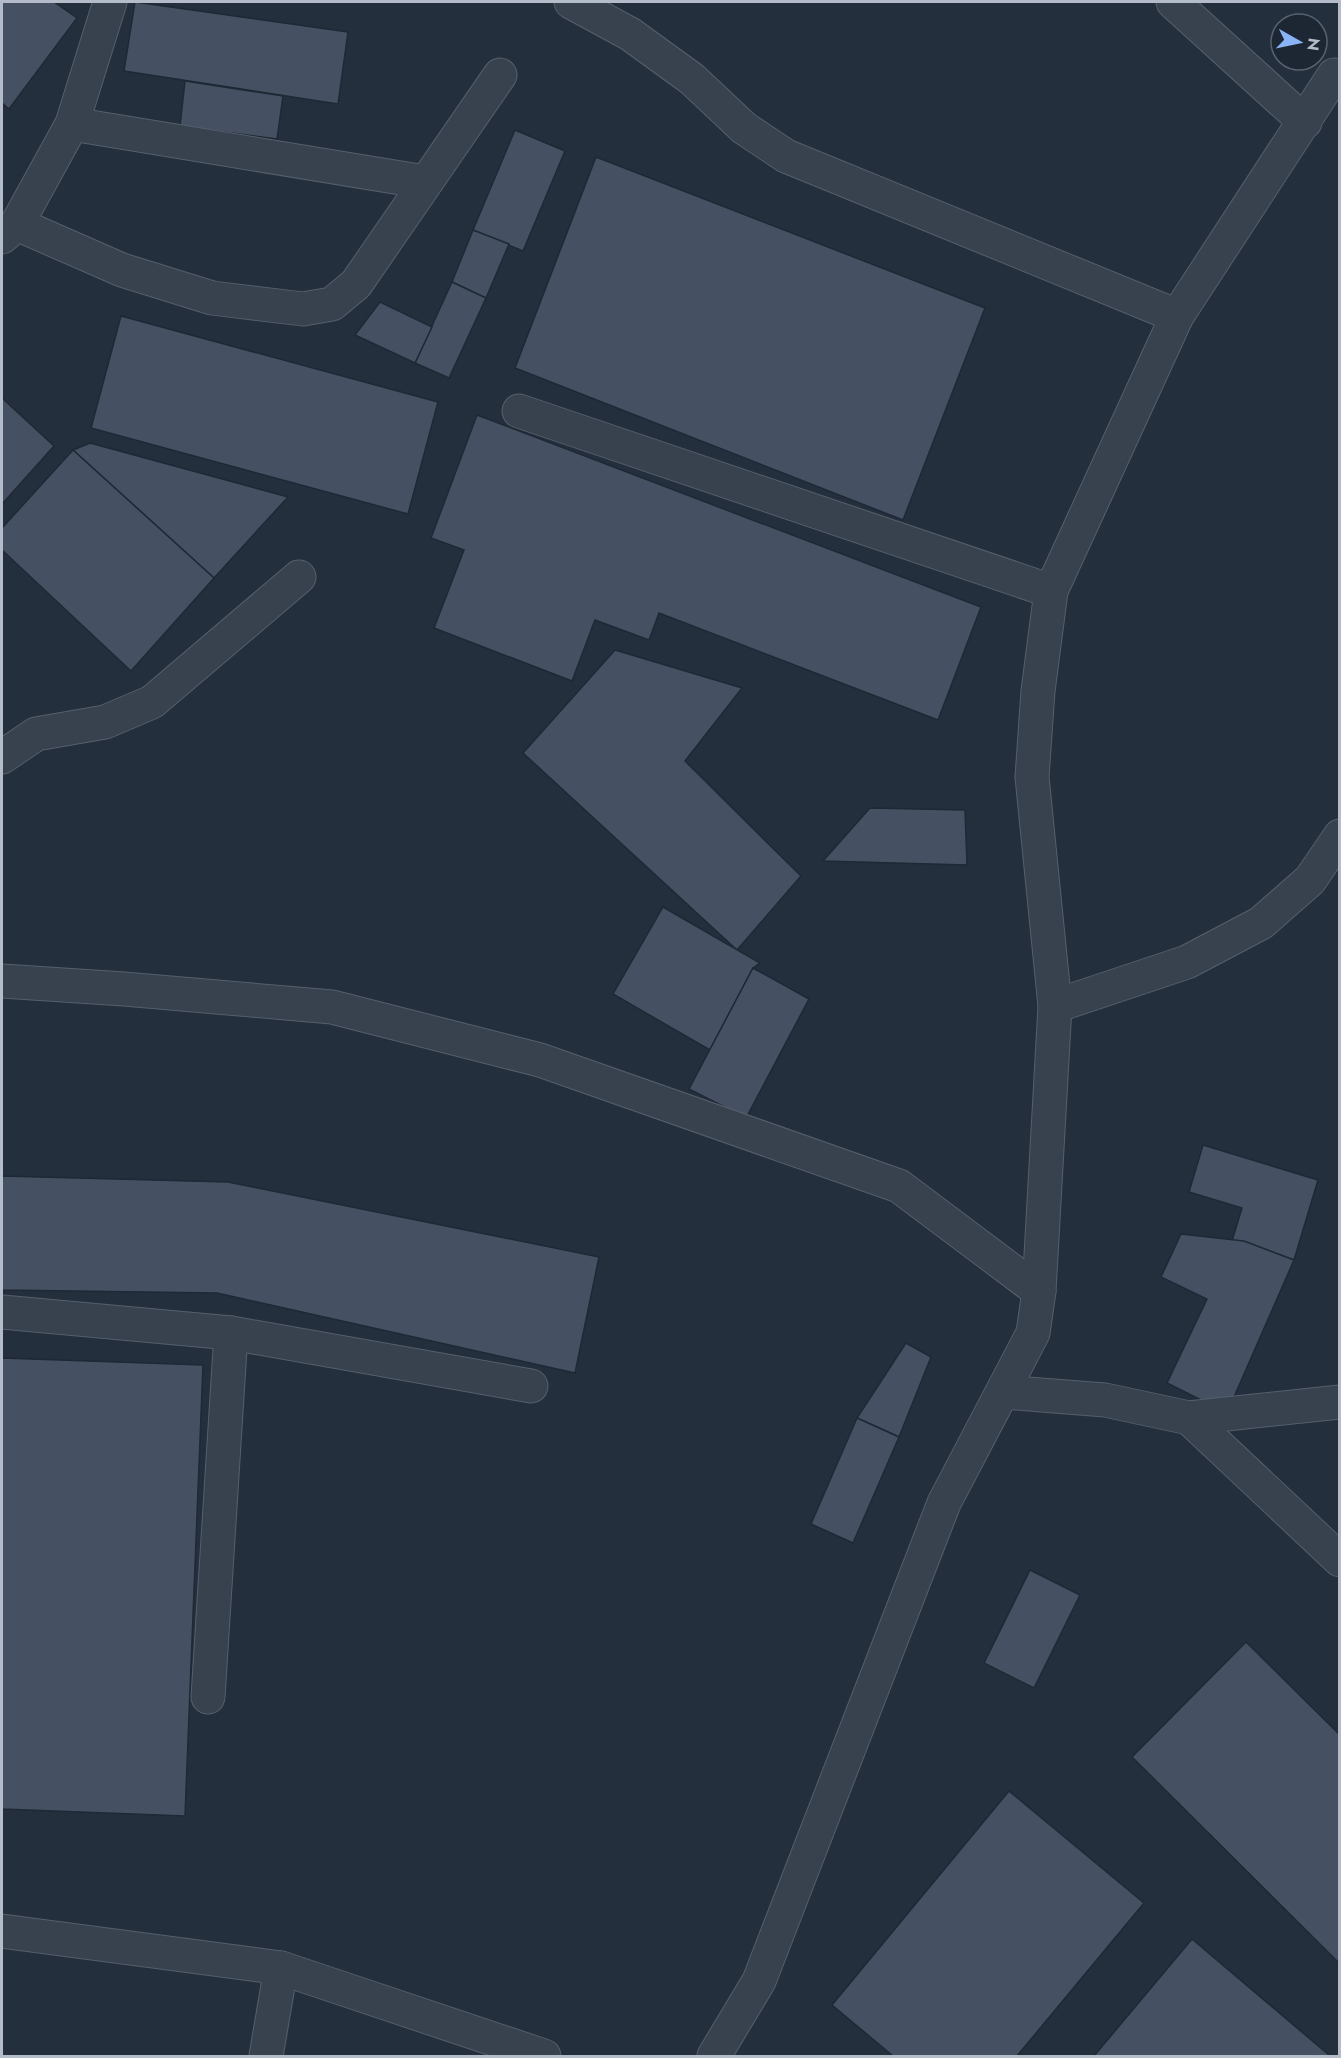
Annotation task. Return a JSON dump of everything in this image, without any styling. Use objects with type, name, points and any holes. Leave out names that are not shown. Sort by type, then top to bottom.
[{"type":"street","points":[[110,2],[72,124],[9,231],[212,298],[303,309],[332,304],[356,284],[500,75]]},
{"type":"street","points":[[571,2],[630,34],[683,72],[744,128],[786,156],[1177,316]]},
{"type":"street","points":[[1173,2],[1305,122]]},
{"type":"street","points":[[714,2056],[759,1982],[944,1503],[1033,1333],[1039,1291],[1055,1006],[1032,777],[1038,691],[1052,591],[1177,316],[1338,71]]},
{"type":"street","points":[[72,124],[425,182]]},
{"type":"street","points":[[519,411],[1052,591]]},
{"type":"street","points":[[2,757],[36,734],[105,722],[152,702],[299,577]]},
{"type":"street","points":[[1055,1006],[1187,962],[1261,923],[1310,880],[1340,836]]},
{"type":"street","points":[[2,981],[124,988],[332,1006],[540,1060],[898,1186],[1039,1291]]},
{"type":"street","points":[[2,1312],[231,1333],[531,1386]]},
{"type":"street","points":[[208,1697],[231,1333]]},
{"type":"street","points":[[1004,1392],[1105,1400],[1189,1418],[1340,1402]]},
{"type":"street","points":[[1189,1418],[1340,1560]]},
{"type":"street","points":[[2,1931],[281,1968],[523,2054]]},
{"type":"street","points":[[266,2056],[281,1968]]},
{"type":"building","points":[[2,2],[54,2],[77,18],[9,109],[2,103]]},
{"type":"building","points":[[135,2],[348,32],[338,104],[124,71]]},
{"type":"building","points":[[185,81],[283,96],[277,139],[180,126]]},
{"type":"building","points":[[515,130],[565,151],[523,251],[473,230]]},
{"type":"building","points":[[596,157],[985,308],[903,520],[515,368]]},
{"type":"building","points":[[473,230],[509,244],[486,298],[452,282]]},
{"type":"building","points":[[452,282],[486,298],[449,378],[415,363]]},
{"type":"building","points":[[380,302],[432,327],[415,363],[355,335]]},
{"type":"building","points":[[121,316],[438,402],[408,514],[91,428]]},
{"type":"building","points":[[2,398],[54,446],[2,504]]},
{"type":"building","points":[[477,415],[981,607],[938,720],[659,613],[649,640],[595,620],[572,681],[434,628],[464,550],[431,538]]},
{"type":"building","points":[[90,443],[288,497],[214,578],[73,450]]},
{"type":"building","points":[[73,450],[214,578],[131,671],[2,550],[2,528]]},
{"type":"building","points":[[615,650],[742,688],[685,761],[801,876],[737,950],[523,753]]},
{"type":"building","points":[[870,808],[965,810],[967,865],[823,861]]},
{"type":"building","points":[[663,907],[760,963],[753,968],[710,1050],[613,994]]},
{"type":"building","points":[[753,968],[809,999],[746,1118],[689,1089]]},
{"type":"building","points":[[1203,1145],[1318,1180],[1294,1260],[1232,1241],[1242,1208],[1189,1192]]},
{"type":"building","points":[[2,1176],[228,1182],[599,1257],[575,1373],[217,1293],[2,1290]]},
{"type":"building","points":[[1181,1234],[1244,1241],[1294,1260],[1227,1413],[1167,1383],[1207,1299],[1161,1277]]},
{"type":"building","points":[[906,1343],[931,1357],[899,1437],[857,1418]]},
{"type":"building","points":[[2,1358],[203,1365],[185,1816],[2,1809]]},
{"type":"building","points":[[857,1418],[899,1437],[853,1543],[811,1524]]},
{"type":"building","points":[[1030,1570],[1080,1595],[1034,1688],[984,1663]]},
{"type":"building","points":[[1246,1642],[1340,1735],[1340,1964],[1132,1757]]},
{"type":"building","points":[[1009,1791],[1144,1903],[1017,2056],[893,2056],[832,2005]]},
{"type":"building","points":[[1192,1939],[1329,2055],[1094,2056]]}]
